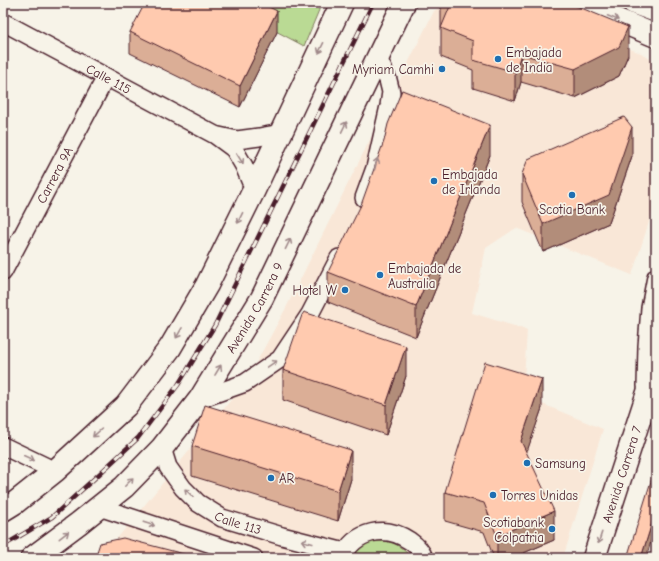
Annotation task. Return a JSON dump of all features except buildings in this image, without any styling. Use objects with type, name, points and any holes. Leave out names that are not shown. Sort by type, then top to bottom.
[{"type":"main road","name":"Avenida Carrera 9","points":[[32,558],[57,541],[124,487],[162,448],[200,399],[262,298],[404,3]]},
{"type":"main road","points":[[393,27],[413,3]]},
{"type":"main road","points":[[577,3],[656,36]]},
{"type":"main road","points":[[3,510],[16,502],[55,471],[126,406],[170,348],[207,285],[254,190],[339,6]]},
{"type":"main road","name":"Avenida Carrera 7","points":[[594,558],[656,368]]},
{"type":"street","name":"Calle 115","points":[[3,22],[215,135],[234,149],[244,166],[254,190]]},
{"type":"street","points":[[359,210],[375,168],[391,92],[388,80],[378,58]]},
{"type":"street","name":"Carrera 9A","points":[[3,272],[106,77]]},
{"type":"street","name":"Calle 115","points":[[215,135],[237,140],[281,133]]},
{"type":"street","points":[[200,399],[245,383],[280,359],[310,314],[345,245]]},
{"type":"street","points":[[645,401],[650,308],[656,277]]},
{"type":"street","points":[[3,446],[55,471]]},
{"type":"street","name":"Calle 113","points":[[162,448],[168,467],[183,488],[198,503],[222,518],[343,555]]},
{"type":"street","points":[[99,508],[254,558]]},
{"type":"street","points":[[343,555],[353,542],[365,535],[377,532],[391,532],[403,536],[414,544],[424,558]]},
{"type":"shaded area","points":[[444,3],[570,27],[641,53],[656,63],[656,200],[632,275],[516,228],[486,248],[472,313],[527,330],[523,396],[603,429],[563,558],[101,558],[245,383],[287,306],[434,11]]},
{"type":"green space","points":[[223,3],[319,3],[319,10],[304,46]]},
{"type":"green space","points":[[373,541],[385,541],[395,544],[403,549],[411,558],[350,558],[360,548]]},
{"type":"railway","points":[[3,546],[52,517],[96,477],[138,438],[178,385],[215,325],[373,3]]},
{"type":"place","name":"Embajada de India","points":[[498,59]]},
{"type":"place","name":"Myriam Camhi","points":[[442,69]]},
{"type":"place","name":"Embajada de Irlanda","points":[[434,181]]},
{"type":"place","name":"Scotia Bank","points":[[572,195]]},
{"type":"place","name":"Embajada de Australia","points":[[380,275]]},
{"type":"place","name":"Hotel W","points":[[345,290]]},
{"type":"place","name":"Samsung","points":[[527,463]]},
{"type":"place","name":"AR","points":[[271,478]]},
{"type":"place","name":"Torres Unidas","points":[[493,495]]},
{"type":"place","name":"Scotiabank Colpatria","points":[[552,529]]}]
